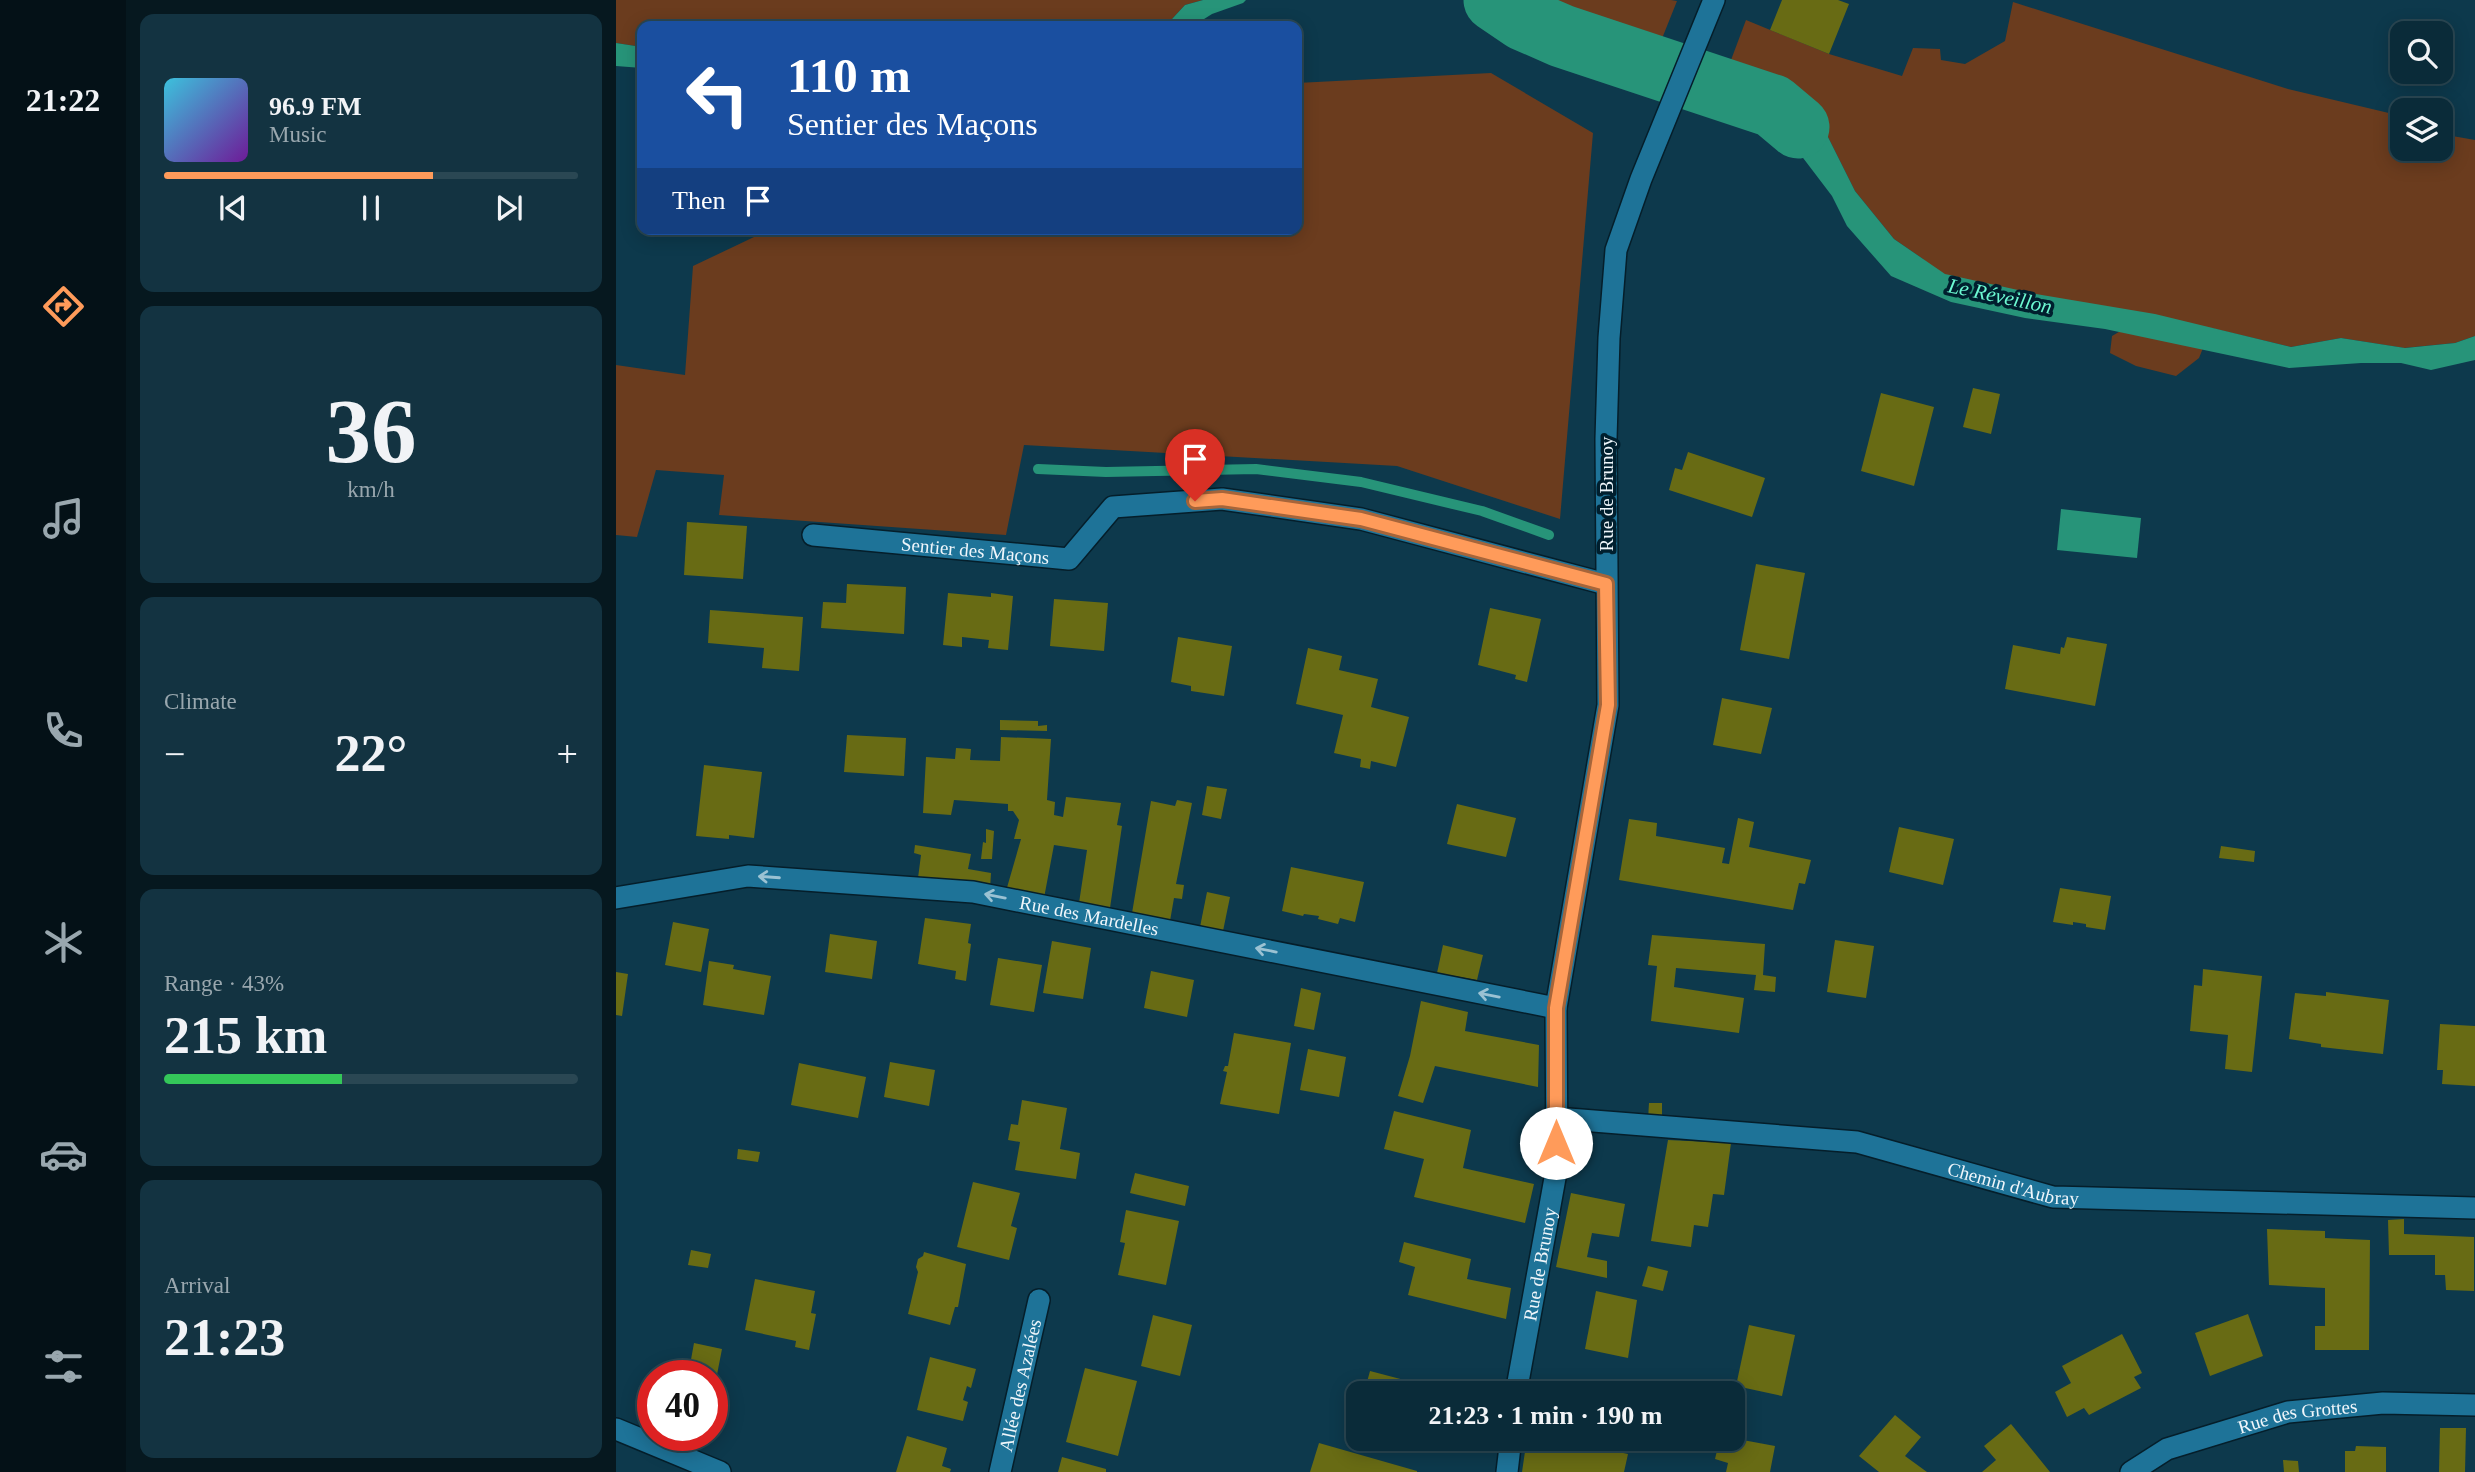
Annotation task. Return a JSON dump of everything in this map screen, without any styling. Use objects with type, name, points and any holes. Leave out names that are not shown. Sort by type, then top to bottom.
[{"type":"street","name":"Rue de Brunoy","points":[[1518,1381],[1557,1167],[1556,1008],[1608,705],[1606,584],[1609,350],[1616,250],[1641,179],[1714,0]]},
{"type":"street","name":"Sentier des Maçons","points":[[813,535],[1069,559],[1113,507],[1222,499],[1361,519],[1606,584]]},
{"type":"street","name":"Rue des Mardelles","points":[[616,898],[748,876],[973,892],[1556,1008]]},
{"type":"street","name":"Chemin d'Aubray","points":[[1556,1118],[1857,1142],[2053,1198],[2475,1208]]},
{"type":"street","name":"Allée des Azalées","points":[[1000,1472],[1039,1300]]},
{"type":"street","name":"Rue des Grottes","points":[[2131,1472],[2167,1449],[2288,1412],[2383,1403],[2475,1405]]},
{"type":"street","points":[[616,1429],[720,1472]]},
{"type":"street","points":[[1507,1472],[1509,1451]]},
{"type":"shaded area","points":[[616,0],[1203,0],[1185,5],[1167,21],[637,21],[637,46],[616,43]]},
{"type":"shaded area","points":[[1523,0],[1677,1],[1659,46],[1647,42],[1642,51],[1550,15]]},
{"type":"shaded area","points":[[2013,2],[2288,89],[2390,113],[2390,161],[2453,161],[2453,136],[2475,140],[2475,336],[2455,343],[2404,348],[2341,338],[2291,347],[2211,328],[2199,358],[2176,376],[2136,366],[2110,353],[2112,336],[2129,326],[2027,292],[1967,302],[1923,259],[1894,239],[1855,191],[1825,131],[1743,81],[1722,84],[1746,20],[1829,54],[1902,76],[1913,48],[1940,49],[1941,60],[1965,64],[2005,41]]},
{"type":"shaded area","points":[[1491,73],[1593,133],[1560,519],[1397,466],[1024,445],[1006,535],[719,515],[724,475],[656,470],[637,537],[616,535],[616,365],[685,375],[693,266],[758,235],[1302,235],[1302,83]]},
{"type":"water","points":[[1203,0],[1246,0],[1201,21],[1167,21],[1185,5]]},
{"type":"water","points":[[1476,0],[1523,0],[1550,15],[1642,51],[1634,69],[1516,37],[1492,19]]},
{"type":"water","points":[[616,43],[637,46],[637,68],[616,66]]},
{"type":"water","points":[[1743,81],[1777,93],[1825,131],[1855,191],[1894,239],[1945,274],[2036,294],[2155,314],[2291,347],[2341,338],[2405,348],[2455,343],[2475,336],[2475,360],[2431,370],[2401,363],[2289,368],[2105,329],[2025,318],[1951,302],[1891,276],[1847,226],[1832,196],[1778,125],[1762,111],[1742,108],[1717,97],[1722,84]]},
{"type":"water","points":[[2061,509],[2141,518],[2137,558],[2057,550]]},
{"type":"building","points":[[1782,0],[1838,0],[1849,4],[1829,54],[1770,30]]},
{"type":"building","points":[[1973,388],[2000,394],[1991,434],[1963,427]]},
{"type":"building","points":[[1881,393],[1934,407],[1914,486],[1861,471]]},
{"type":"building","points":[[1688,452],[1765,478],[1752,517],[1669,490],[1675,468],[1682,470]]},
{"type":"building","points":[[687,522],[747,526],[743,579],[684,575]]},
{"type":"building","points":[[1756,564],[1805,573],[1789,659],[1740,650]]},
{"type":"building","points":[[847,584],[906,587],[904,634],[821,628],[823,602],[846,603]]},
{"type":"building","points":[[948,593],[1013,596],[1008,650],[988,648],[989,640],[962,637],[962,647],[943,645]]},
{"type":"building","points":[[1054,599],[1108,603],[1104,651],[1050,646]]},
{"type":"building","points":[[1490,608],[1541,619],[1527,682],[1515,679],[1516,675],[1478,665]]},
{"type":"building","points":[[710,610],[803,617],[799,671],[762,668],[764,648],[708,643]]},
{"type":"building","points":[[1178,637],[1232,646],[1224,696],[1191,691],[1191,686],[1171,682]]},
{"type":"building","points":[[2067,637],[2107,644],[2095,706],[2005,689],[2013,645],[2060,654]]},
{"type":"building","points":[[1308,648],[1342,656],[1339,670],[1378,679],[1371,707],[1409,717],[1396,767],[1371,761],[1370,769],[1360,767],[1361,759],[1334,753],[1343,715],[1296,704]]},
{"type":"building","points":[[1722,698],[1772,708],[1761,754],[1713,745]]},
{"type":"building","points":[[1000,720],[1038,721],[1038,726],[1047,725],[1047,731],[1000,730]]},
{"type":"building","points":[[847,735],[906,738],[904,776],[844,772]]},
{"type":"building","points":[[1001,737],[1051,739],[1047,800],[1055,802],[1054,815],[1063,817],[1066,797],[1121,803],[1117,825],[1122,826],[1110,908],[1079,903],[1087,850],[1054,845],[1044,898],[1006,891],[1021,839],[1014,839],[1019,820],[1013,811],[1008,811],[1008,804],[954,800],[951,815],[923,813],[926,757],[955,759],[956,748],[971,749],[970,760],[1000,761]]},
{"type":"building","points":[[704,765],[762,772],[754,838],[729,835],[729,839],[696,836]]},
{"type":"building","points":[[1207,786],[1227,789],[1221,819],[1202,815]]},
{"type":"building","points":[[1177,800],[1192,803],[1176,884],[1184,885],[1182,899],[1174,898],[1170,921],[1132,913],[1151,801],[1175,806]]},
{"type":"building","points":[[1457,804],[1516,818],[1506,857],[1447,844]]},
{"type":"building","points":[[1738,818],[1754,822],[1749,847],[1811,860],[1805,884],[1799,883],[1793,910],[1619,880],[1629,819],[1657,823],[1656,836],[1725,848],[1722,863],[1729,864]]},
{"type":"building","points":[[1899,827],[1954,839],[1943,885],[1889,872]]},
{"type":"building","points":[[986,829],[994,831],[992,859],[981,859],[983,842],[986,843]]},
{"type":"building","points":[[915,845],[971,854],[968,869],[991,873],[990,889],[918,878],[921,855],[914,853]]},
{"type":"building","points":[[2221,846],[2255,851],[2254,862],[2219,858]]},
{"type":"building","points":[[1291,867],[1364,882],[1355,922],[1340,918],[1338,924],[1318,919],[1319,916],[1303,916],[1282,911]]},
{"type":"building","points":[[2060,888],[2111,896],[2105,930],[2073,922],[2073,925],[2053,922]]},
{"type":"building","points":[[1207,892],[1230,897],[1223,931],[1200,927]]},
{"type":"building","points":[[925,918],[971,924],[966,981],[955,979],[956,971],[918,964]]},
{"type":"building","points":[[673,922],[709,929],[701,972],[665,965]]},
{"type":"building","points":[[830,934],[877,941],[872,979],[825,972]]},
{"type":"building","points":[[1652,935],[1765,944],[1763,975],[1776,977],[1775,992],[1754,990],[1756,975],[1676,968],[1674,987],[1744,998],[1739,1033],[1651,1021],[1657,966],[1648,965]]},
{"type":"building","points":[[1835,940],[1874,946],[1866,998],[1827,992]]},
{"type":"building","points":[[1052,941],[1091,948],[1083,999],[1043,993]]},
{"type":"building","points":[[1443,945],[1483,955],[1477,980],[1437,973]]},
{"type":"building","points":[[998,958],[1042,965],[1034,1012],[990,1005]]},
{"type":"building","points":[[709,961],[734,965],[733,969],[771,976],[764,1015],[703,1005]]},
{"type":"building","points":[[2203,969],[2262,976],[2252,1072],[2225,1069],[2228,1035],[2190,1031],[2194,985],[2202,986]]},
{"type":"building","points":[[1151,971],[1194,980],[1187,1017],[1144,1008]]},
{"type":"building","points":[[616,972],[628,974],[622,1016],[616,1015]]},
{"type":"building","points":[[1301,988],[1321,993],[1314,1030],[1294,1026]]},
{"type":"building","points":[[2326,992],[2389,1000],[2383,1054],[2321,1047],[2321,1044],[2289,1039],[2295,993],[2326,996]]},
{"type":"building","points":[[1421,1001],[1468,1012],[1465,1031],[1539,1045],[1538,1087],[1435,1066],[1423,1103],[1398,1096],[1410,1056]]},
{"type":"building","points":[[2440,1024],[2475,1026],[2475,1086],[2442,1084],[2443,1070],[2437,1070]]},
{"type":"building","points":[[1234,1033],[1291,1043],[1279,1114],[1220,1104],[1227,1072],[1223,1071],[1225,1066],[1228,1066]]},
{"type":"building","points":[[1308,1049],[1346,1057],[1339,1097],[1300,1090]]},
{"type":"building","points":[[890,1062],[935,1070],[929,1106],[884,1097]]},
{"type":"building","points":[[799,1063],[866,1077],[858,1118],[791,1105]]},
{"type":"building","points":[[1022,1100],[1067,1108],[1060,1149],[1080,1153],[1076,1179],[1015,1170],[1020,1142],[1008,1140],[1011,1124],[1018,1125]]},
{"type":"building","points":[[1649,1103],[1662,1103],[1662,1121],[1648,1120]]},
{"type":"building","points":[[1394,1111],[1471,1130],[1463,1168],[1534,1184],[1525,1223],[1414,1197],[1424,1159],[1384,1149]]},
{"type":"building","points":[[1668,1140],[1731,1143],[1724,1195],[1713,1194],[1708,1227],[1694,1225],[1691,1247],[1651,1241]]},
{"type":"building","points":[[738,1149],[760,1152],[758,1162],[737,1159]]},
{"type":"building","points":[[1135,1173],[1189,1186],[1185,1206],[1130,1193]]},
{"type":"building","points":[[973,1182],[1020,1193],[1011,1226],[1017,1228],[1009,1260],[957,1247]]},
{"type":"building","points":[[1571,1193],[1625,1204],[1619,1237],[1592,1233],[1587,1257],[1607,1261],[1607,1278],[1556,1267]]},
{"type":"building","points":[[1126,1210],[1179,1221],[1166,1285],[1118,1275],[1125,1243],[1120,1242]]},
{"type":"building","points":[[2404,1219],[2404,1234],[2474,1237],[2474,1291],[2446,1290],[2445,1275],[2435,1275],[2435,1255],[2389,1255],[2388,1220]]},
{"type":"building","points":[[2267,1229],[2325,1231],[2325,1238],[2370,1240],[2369,1350],[2315,1350],[2315,1326],[2325,1326],[2325,1288],[2269,1285]]},
{"type":"building","points":[[1404,1242],[1471,1259],[1467,1279],[1511,1288],[1506,1319],[1408,1295],[1415,1267],[1399,1262]]},
{"type":"building","points":[[691,1250],[711,1254],[708,1268],[688,1265]]},
{"type":"building","points":[[924,1252],[966,1264],[958,1307],[955,1307],[950,1325],[908,1314],[918,1272],[918,1259]]},
{"type":"building","points":[[1648,1266],[1668,1271],[1663,1291],[1642,1286]]},
{"type":"building","points":[[755,1279],[815,1291],[811,1313],[816,1314],[809,1350],[795,1347],[796,1341],[745,1330]]},
{"type":"building","points":[[1596,1291],[1637,1300],[1628,1358],[1585,1349]]},
{"type":"building","points":[[2248,1314],[2263,1356],[2210,1376],[2195,1333]]},
{"type":"building","points":[[1153,1315],[1192,1325],[1180,1376],[1141,1366]]},
{"type":"building","points":[[1749,1325],[1795,1335],[1782,1396],[1745,1388],[1745,1381],[1737,1381]]},
{"type":"building","points":[[2122,1334],[2142,1373],[2134,1377],[2141,1388],[2089,1415],[2084,1408],[2067,1417],[2055,1392],[2071,1383],[2062,1366]]},
{"type":"building","points":[[694,1343],[722,1349],[720,1360],[691,1360]]},
{"type":"building","points":[[930,1357],[976,1369],[971,1388],[967,1386],[963,1400],[968,1402],[963,1421],[917,1410]]},
{"type":"building","points":[[1085,1368],[1137,1381],[1118,1456],[1066,1442]]},
{"type":"building","points":[[1370,1371],[1408,1381],[1367,1381]]},
{"type":"building","points":[[1895,1415],[1921,1437],[1905,1456],[1927,1472],[1879,1472],[1859,1456]]},
{"type":"building","points":[[2011,1424],[2050,1472],[1982,1472],[1996,1460],[1984,1446]]},
{"type":"building","points":[[2440,1428],[2466,1428],[2465,1472],[2439,1472]]},
{"type":"building","points":[[907,1436],[947,1448],[942,1466],[951,1469],[950,1472],[896,1472]]},
{"type":"building","points":[[1745,1440],[1775,1446],[1770,1472],[1726,1472],[1728,1463],[1715,1459],[1717,1451],[1745,1451]]},
{"type":"building","points":[[1319,1443],[1417,1471],[1417,1472],[1310,1472]]},
{"type":"building","points":[[2356,1446],[2386,1447],[2386,1472],[2345,1472],[2345,1451],[2355,1451]]},
{"type":"building","points":[[1525,1451],[1613,1451],[1628,1454],[1624,1472],[1522,1472]]},
{"type":"building","points":[[1062,1457],[1106,1469],[1106,1472],[1058,1472]]},
{"type":"building","points":[[2283,1460],[2298,1461],[2299,1472],[2284,1472]]},
{"type":"waterway","name":"Le Réveillon","points":[[1495,0],[1523,19],[1562,36],[1773,106],[1798,127]]},
{"type":"waterway","points":[[1038,469],[1106,472],[1256,469],[1361,482],[1482,511],[1549,535]]},
{"type":"route","points":[[1195,501],[1222,499],[1361,519],[1606,584],[1608,705],[1556,1008],[1556,1143]]}]
